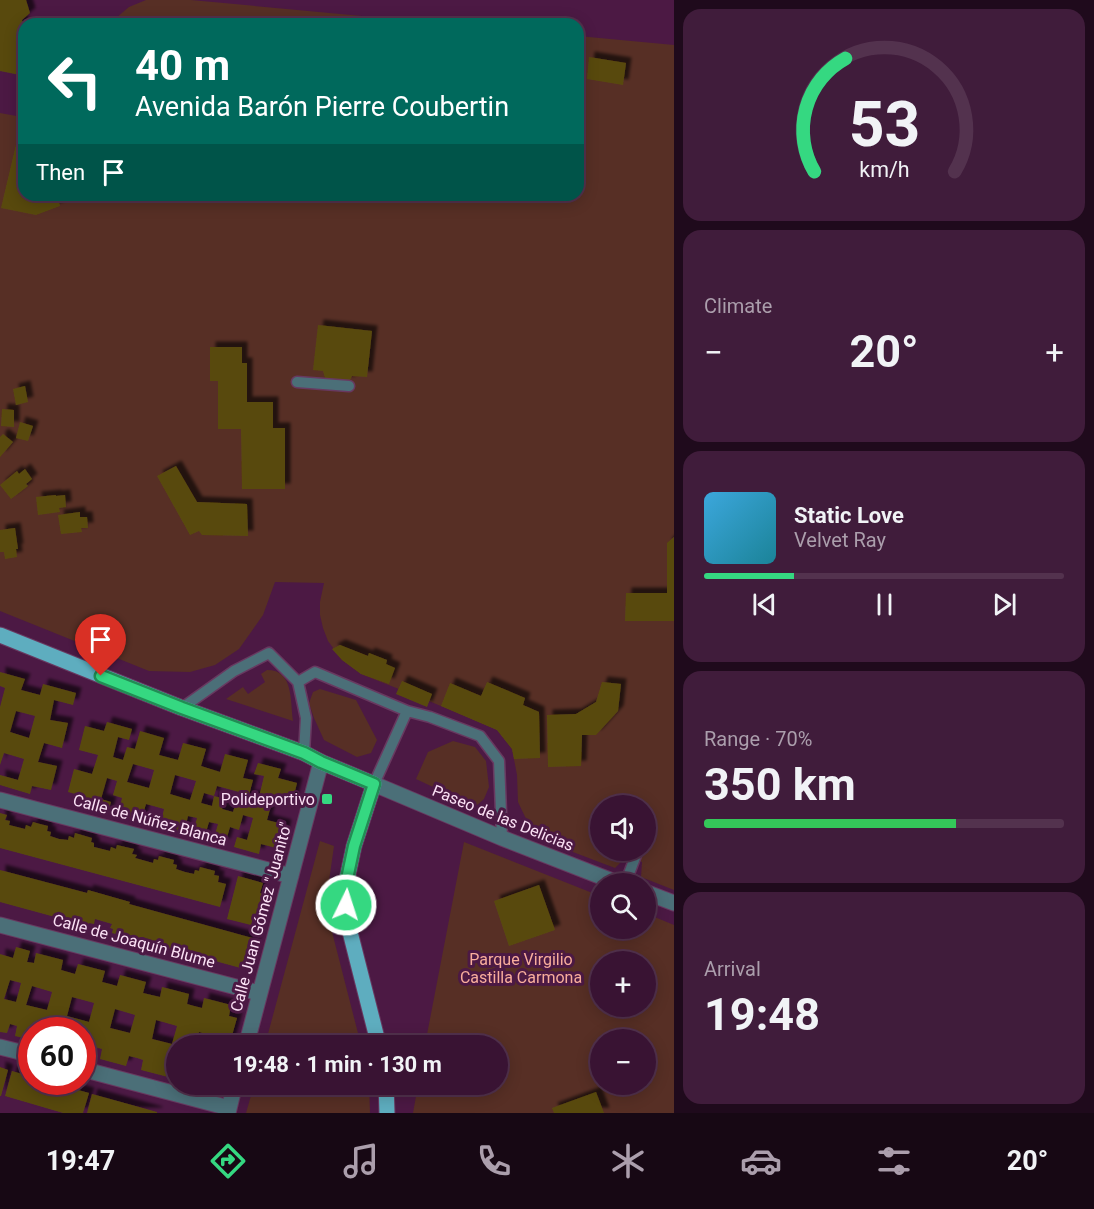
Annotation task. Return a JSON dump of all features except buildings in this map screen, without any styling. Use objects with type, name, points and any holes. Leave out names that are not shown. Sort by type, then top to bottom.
[{"type":"main road","points":[[0,635],[182,708],[304,753],[374,784],[354,846],[347,879],[346,905],[350,932],[376,1035]]},
{"type":"main road","points":[[386,1095],[387,1113]]},
{"type":"street","name":"Calle Juan Gómez \"Juanito\"","points":[[249,1035],[321,762]]},
{"type":"street","name":"Paseo de las Delicias","points":[[374,784],[592,873]]},
{"type":"street","name":"Calle de Núñez Blanca","points":[[0,800],[291,876]]},
{"type":"street","points":[[656,896],[674,903]]},
{"type":"street","name":"Calle de Joaquín Blume","points":[[0,925],[259,993]]},
{"type":"street","points":[[0,1047],[18,1052]]},
{"type":"street","points":[[96,1073],[229,1110],[232,1095]]},
{"type":"lane","points":[[297,382],[350,386]]},
{"type":"lane","points":[[182,708],[234,671],[269,653],[298,682],[306,717],[304,753]]},
{"type":"lane","points":[[298,682],[315,672],[407,711],[480,736],[499,761],[502,838]]},
{"type":"lane","points":[[374,784],[407,711]]},
{"type":"green space","points":[[146,0],[191,0],[384,18],[116,18],[129,7]]},
{"type":"green space","points":[[584,37],[674,45],[674,890],[656,883],[656,873],[641,873],[642,862],[640,861],[656,861],[656,795],[590,795],[590,858],[543,838],[528,823],[518,802],[517,775],[512,749],[497,730],[361,674],[342,660],[328,641],[323,628],[320,602],[324,583],[275,582],[263,615],[239,649],[215,665],[190,672],[149,671],[0,611],[0,113],[18,116],[18,201],[584,201]]},
{"type":"green space","points":[[267,670],[276,671],[286,681],[291,696],[293,721],[226,699],[243,687],[248,694],[265,682],[261,674]]},
{"type":"green space","points":[[320,689],[356,700],[377,740],[371,753],[357,757],[324,740],[309,703],[313,692]]},
{"type":"green space","points":[[453,741],[475,747],[486,761],[489,787],[484,799],[476,806],[464,806],[431,793],[433,787],[416,779],[428,752]]},
{"type":"green space","points":[[320,841],[334,846],[328,888],[329,920],[358,1035],[268,1035]]},
{"type":"green space","name":"Parque Virgilio Castilla Carmona","points":[[464,842],[590,892],[590,939],[656,939],[656,918],[674,925],[674,1113],[413,1113],[416,1095],[508,1095],[508,1035],[427,1035]]},
{"type":"green space","points":[[597,861],[622,861],[615,868]]},
{"type":"green space","points":[[251,1095],[369,1095],[370,1113],[246,1113]]},
{"type":"place","name":"Polideportivo","points":[[327,799]]},
{"type":"route","points":[[101,676],[304,753],[374,784],[354,846],[347,879],[346,905]]}]
